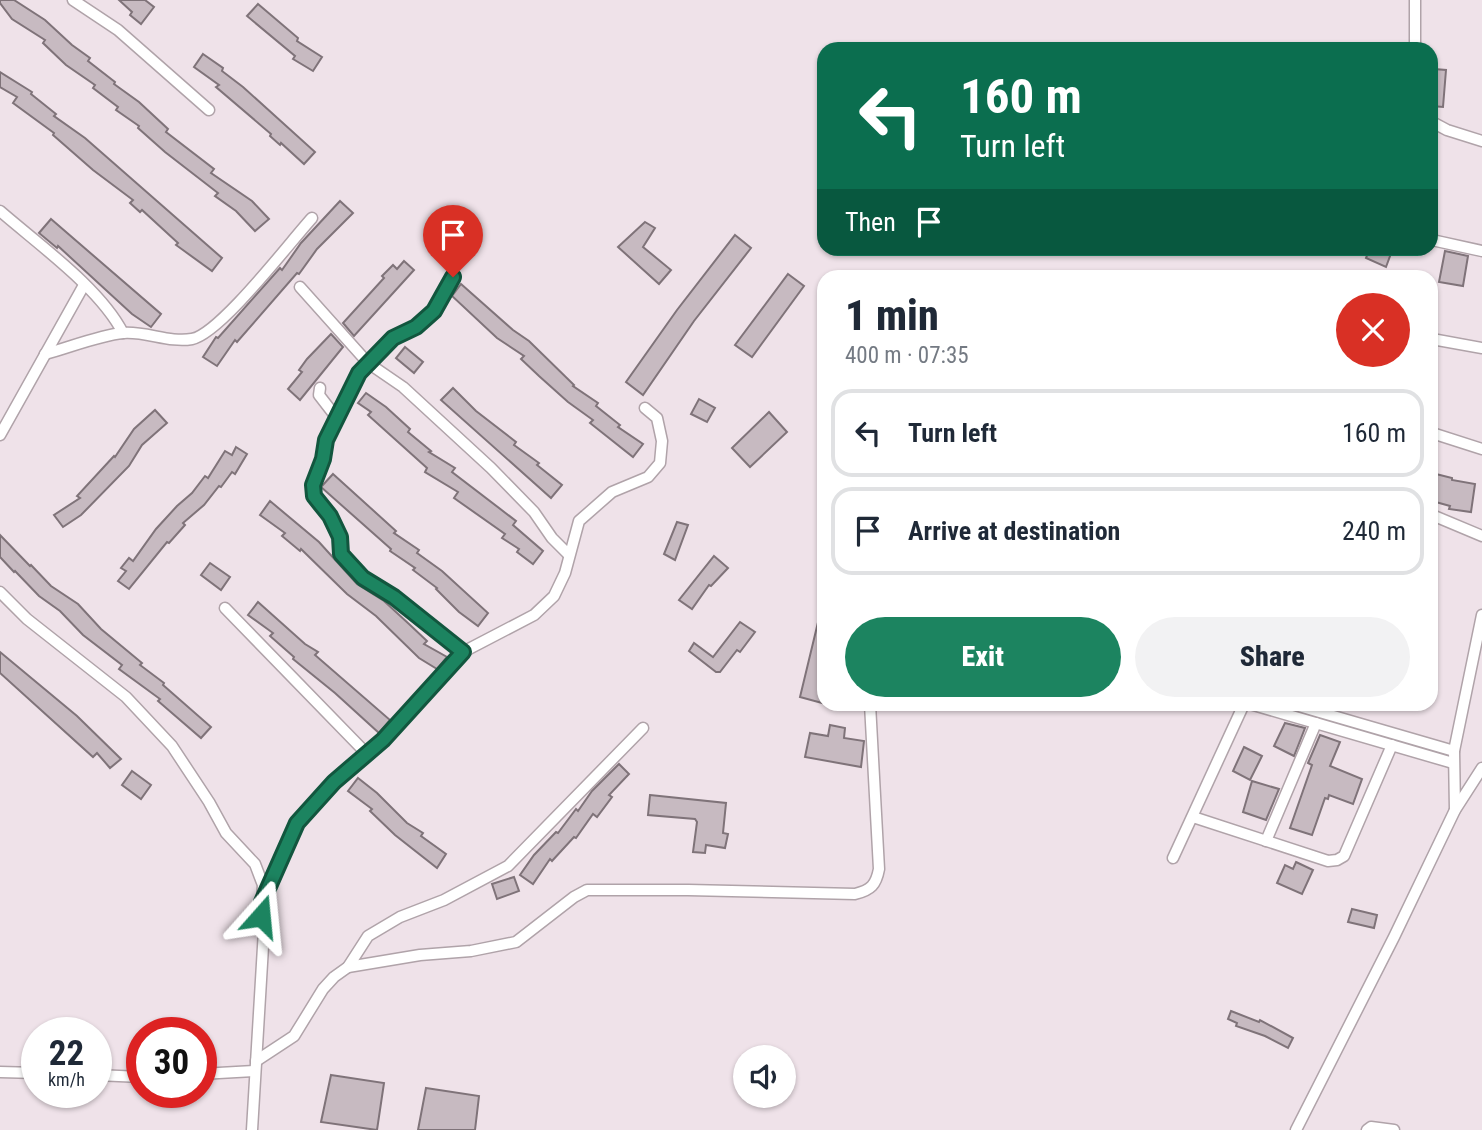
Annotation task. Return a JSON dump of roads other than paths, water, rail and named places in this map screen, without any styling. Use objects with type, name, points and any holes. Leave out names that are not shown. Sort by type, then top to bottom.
[{"type":"street","points":[[73,0],[132,41],[209,110]]},
{"type":"street","points":[[1415,0],[1415,42]]},
{"type":"street","points":[[1438,125],[1482,141]]},
{"type":"street","points":[[0,211],[84,285],[114,315],[123,333]]},
{"type":"street","points":[[45,354],[123,333],[194,339],[209,330],[231,310],[312,218]]},
{"type":"street","points":[[1438,241],[1482,251]]},
{"type":"street","points":[[453,277],[434,311],[416,327],[393,338],[359,373],[326,440],[323,459],[313,485],[314,496],[330,516],[340,537],[341,554],[363,578],[394,597],[463,652]]},
{"type":"street","points":[[0,435],[84,285]]},
{"type":"street","points":[[300,287],[368,363],[403,387],[491,468],[534,512],[552,538],[569,555]]},
{"type":"street","points":[[1438,340],[1482,348]]},
{"type":"street","points":[[320,388],[319,395],[336,417]]},
{"type":"street","points":[[262,902],[297,823],[334,782],[383,740],[463,652],[534,615],[554,596],[565,573],[579,521],[612,492],[648,477],[660,463],[662,441],[657,418],[645,408]]},
{"type":"street","points":[[1438,435],[1482,449]]},
{"type":"street","points":[[1438,518],[1482,536]]},
{"type":"street","points":[[0,592],[27,619],[126,697],[172,746],[226,832],[254,864],[264,886],[263,955],[252,1130]]},
{"type":"street","points":[[225,608],[303,685],[366,753]]},
{"type":"street","points":[[1455,810],[1454,751],[1482,615]]},
{"type":"street","points":[[348,967],[420,955],[471,951],[516,942],[587,890],[855,894],[869,891],[876,882],[879,869],[870,711]]},
{"type":"street","points":[[1173,858],[1241,711]]},
{"type":"street","points":[[1274,711],[1453,763]]},
{"type":"street","points":[[1316,711],[1454,751]]},
{"type":"street","points":[[1266,841],[1315,723]]},
{"type":"street","points":[[217,1072],[255,1066],[294,1036],[323,989],[348,967],[368,936],[400,917],[444,900],[508,866],[643,728]]},
{"type":"street","points":[[1193,817],[1328,861],[1337,860],[1344,856],[1392,745]]},
{"type":"street","points":[[1296,1130],[1455,810],[1482,768]]},
{"type":"street","points":[[0,1072],[21,1073]]},
{"type":"street","points":[[1367,1130],[1371,1127],[1394,1130]]}]
